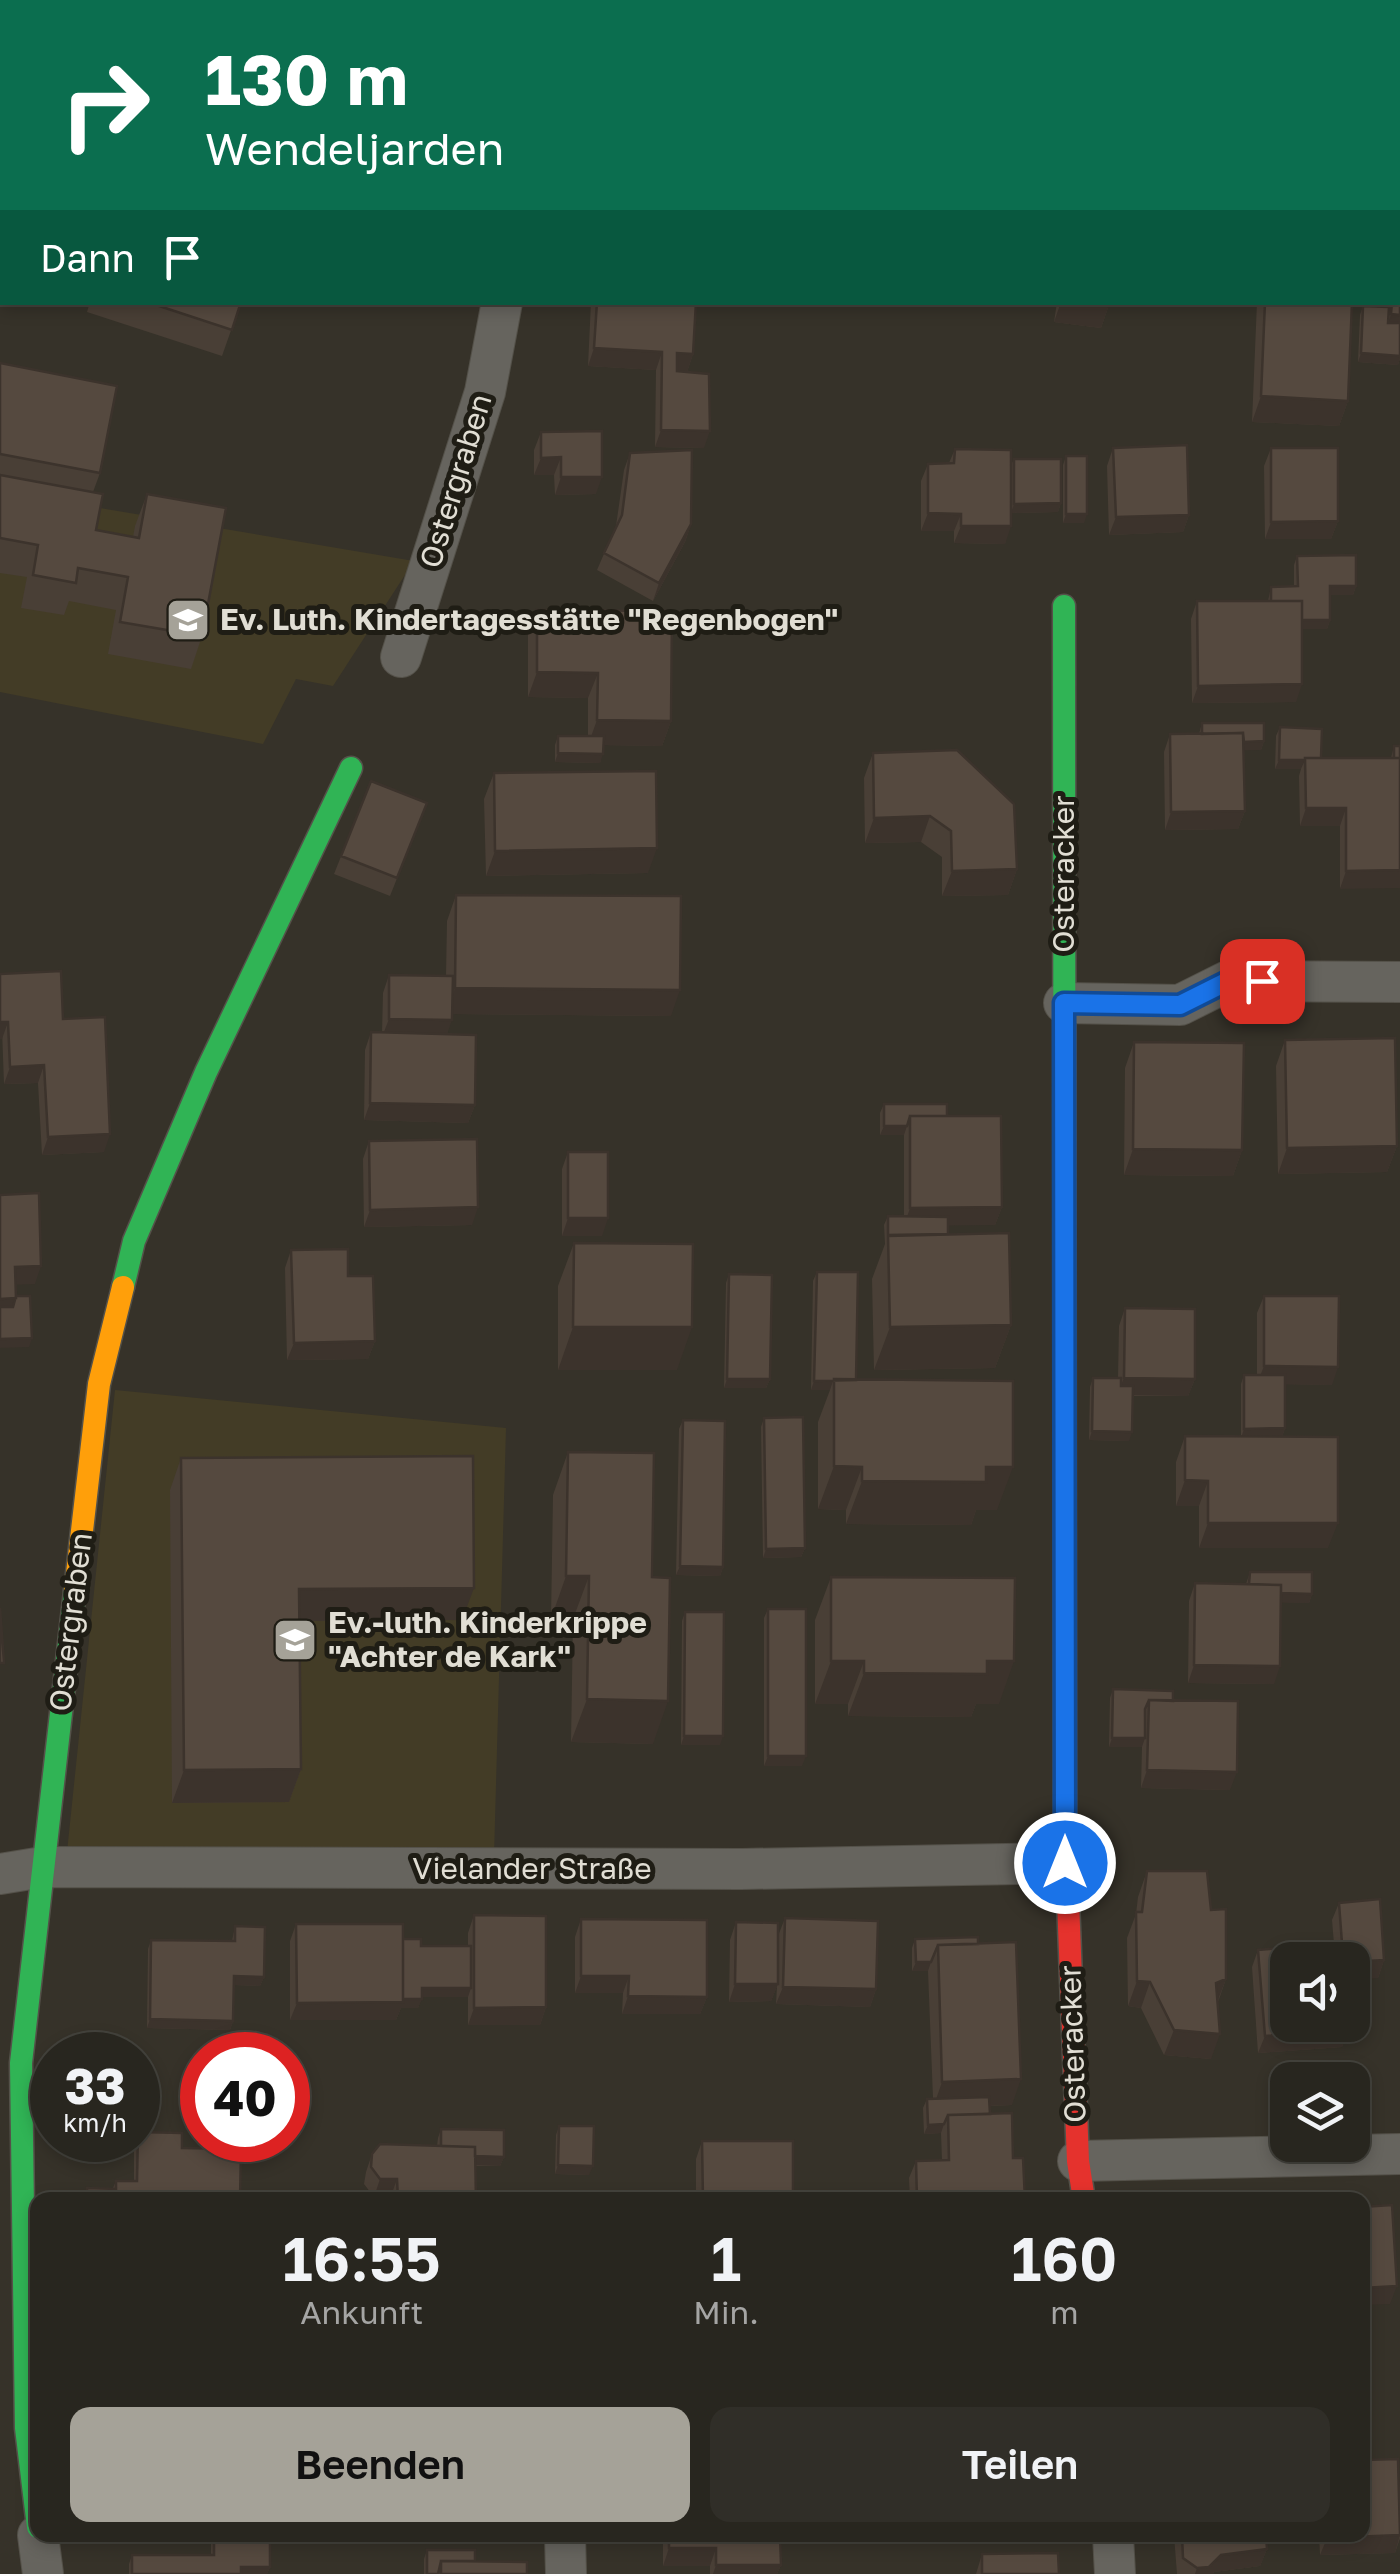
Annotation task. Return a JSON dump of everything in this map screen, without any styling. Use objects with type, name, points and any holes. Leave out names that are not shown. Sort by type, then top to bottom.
[{"type":"street","name":"Ostergraben","points":[[401,657],[485,392],[501,305]]},
{"type":"street","name":"Osteracker","points":[[1064,606],[1065,1863],[1081,2181],[1400,2154]]},
{"type":"street","name":"Ostergraben","points":[[30,2461],[26,2428],[22,2063],[99,1384],[134,1241],[206,1072],[352,768]]},
{"type":"street","points":[[1064,1003],[1180,1005],[1228,981],[1400,982]]},
{"type":"street","name":"Vielander Straße","points":[[0,1874],[43,1867],[742,1869],[1065,1863]]},
{"type":"street","points":[[39,2542],[43,2574]]},
{"type":"street","points":[[565,2542],[566,2574]]},
{"type":"street","points":[[1113,2542],[1115,2574]]},
{"type":"shaded area","name":"Ev. Luth. Kindertagesstätte \"Regenbogen\"","points":[[0,489],[414,561],[333,686],[296,679],[263,744],[0,692]]},
{"type":"shaded area","name":"Ev.-luth. Kinderkrippe \"Achter de Kark\"","points":[[115,1390],[506,1428],[494,1856],[67,1852]]},
{"type":"building","points":[[156,305],[240,305],[232,330]]},
{"type":"building","points":[[597,305],[696,305],[693,354],[677,353],[677,371],[709,374],[710,431],[661,430],[662,352],[594,348]]},
{"type":"building","points":[[1265,305],[1352,305],[1348,401],[1261,396]]},
{"type":"building","points":[[1392,305],[1400,305],[1400,315],[1391,314]]},
{"type":"building","points":[[1363,306],[1389,307],[1388,323],[1400,323],[1400,356],[1361,353]]},
{"type":"building","points":[[0,363],[117,386],[100,473],[0,454]]},
{"type":"building","points":[[602,431],[602,477],[561,477],[561,457],[541,458],[541,432]]},
{"type":"building","points":[[1187,445],[1189,515],[1116,517],[1113,448]]},
{"type":"building","points":[[1271,448],[1338,448],[1338,521],[1271,522]]},
{"type":"building","points":[[955,449],[1011,450],[1011,526],[961,526],[961,514],[928,513],[928,464],[954,463]]},
{"type":"building","points":[[692,450],[691,524],[659,583],[604,553],[622,515],[630,453]]},
{"type":"building","points":[[1066,456],[1087,456],[1087,514],[1066,514]]},
{"type":"building","points":[[1014,459],[1061,459],[1061,503],[1014,504]]},
{"type":"building","points":[[0,475],[103,494],[96,530],[139,538],[147,494],[226,508],[202,636],[120,622],[128,577],[78,568],[76,583],[33,575],[38,545],[0,538]]},
{"type":"building","points":[[1356,555],[1356,586],[1330,586],[1330,620],[1302,620],[1302,601],[1271,601],[1271,587],[1298,586],[1297,556]]},
{"type":"building","points":[[1197,601],[1302,601],[1302,684],[1198,686]]},
{"type":"building","points":[[537,610],[672,611],[671,721],[597,720],[598,673],[537,672]]},
{"type":"building","points":[[1202,723],[1264,723],[1264,741],[1244,742],[1243,733],[1202,734]]},
{"type":"building","points":[[1280,727],[1322,729],[1321,758],[1279,760]]},
{"type":"building","points":[[1243,733],[1245,811],[1171,812],[1170,734]]},
{"type":"building","points":[[558,736],[604,736],[603,754],[558,753]]},
{"type":"building","points":[[1394,746],[1400,746],[1400,758],[1394,758]]},
{"type":"building","points":[[957,750],[1014,804],[1017,869],[952,871],[951,831],[930,816],[874,818],[873,753]]},
{"type":"building","points":[[1305,758],[1400,758],[1400,870],[1346,871],[1346,808],[1306,808]]},
{"type":"building","points":[[656,771],[657,848],[495,851],[494,773]]},
{"type":"building","points":[[371,781],[427,803],[397,878],[341,856]]},
{"type":"building","points":[[456,895],[681,896],[680,990],[455,988]]},
{"type":"building","points":[[61,971],[63,1019],[105,1017],[110,1134],[48,1137],[44,1065],[10,1067],[8,1022],[0,1022],[0,974]]},
{"type":"building","points":[[389,975],[453,976],[452,1020],[389,1019]]},
{"type":"building","points":[[371,1032],[476,1035],[475,1105],[370,1103]]},
{"type":"building","points":[[1395,1038],[1397,1146],[1287,1148],[1285,1040]]},
{"type":"building","points":[[1134,1042],[1244,1043],[1242,1150],[1133,1149]]},
{"type":"building","points":[[884,1104],[947,1104],[947,1116],[910,1116],[907,1126],[884,1126]]},
{"type":"building","points":[[910,1116],[1001,1116],[1002,1207],[910,1208]]},
{"type":"building","points":[[477,1139],[478,1207],[370,1210],[369,1141]]},
{"type":"building","points":[[568,1152],[608,1152],[608,1218],[568,1218]]},
{"type":"building","points":[[39,1193],[41,1266],[15,1267],[16,1298],[0,1299],[0,1195]]},
{"type":"building","points":[[888,1216],[948,1217],[948,1234],[888,1235]]},
{"type":"building","points":[[1009,1233],[1011,1325],[890,1327],[888,1236]]},
{"type":"building","points":[[574,1243],[693,1244],[692,1327],[573,1327]]},
{"type":"building","points":[[348,1249],[348,1276],[373,1276],[375,1341],[294,1343],[291,1250]]},
{"type":"building","points":[[817,1272],[858,1272],[856,1380],[814,1381]]},
{"type":"building","points":[[729,1274],[772,1275],[770,1379],[727,1379]]},
{"type":"building","points":[[16,1296],[30,1296],[32,1338],[0,1339],[0,1307],[13,1307]]},
{"type":"building","points":[[1264,1296],[1339,1296],[1338,1367],[1264,1366]]},
{"type":"building","points":[[1125,1308],[1195,1309],[1195,1379],[1124,1378]]},
{"type":"building","points":[[1244,1375],[1285,1375],[1285,1428],[1244,1429]]},
{"type":"building","points":[[1093,1378],[1121,1378],[1121,1386],[1133,1386],[1132,1432],[1092,1431]]},
{"type":"building","points":[[834,1379],[1013,1381],[1013,1467],[986,1467],[986,1482],[862,1481],[862,1467],[834,1466]]},
{"type":"building","points":[[803,1417],[805,1548],[766,1549],[764,1418]]},
{"type":"building","points":[[683,1420],[725,1421],[723,1567],[680,1566]]},
{"type":"building","points":[[1185,1436],[1338,1437],[1338,1523],[1208,1523],[1208,1481],[1185,1480]]},
{"type":"building","points":[[568,1452],[654,1453],[652,1577],[670,1578],[668,1701],[587,1699],[589,1576],[566,1576]]},
{"type":"building","points":[[473,1456],[474,1588],[299,1589],[301,1769],[184,1770],[181,1458]]},
{"type":"building","points":[[1250,1572],[1312,1572],[1312,1594],[1281,1593],[1281,1585],[1249,1584]]},
{"type":"building","points":[[831,1577],[1015,1578],[1014,1661],[987,1661],[987,1674],[864,1673],[864,1661],[831,1661]]},
{"type":"building","points":[[1195,1583],[1281,1585],[1280,1666],[1194,1665]]},
{"type":"building","points":[[0,1608],[4,1663],[0,1663]]},
{"type":"building","points":[[768,1609],[806,1609],[806,1756],[768,1756]]},
{"type":"building","points":[[685,1612],[724,1612],[723,1736],[684,1736]]},
{"type":"building","points":[[1113,1689],[1173,1691],[1173,1701],[1149,1700],[1145,1709],[1145,1738],[1112,1738]]},
{"type":"building","points":[[1149,1700],[1238,1701],[1237,1772],[1147,1770]]},
{"type":"building","points":[[1147,1871],[1207,1871],[1211,1910],[1226,1909],[1226,1979],[1216,1983],[1220,2034],[1174,2030],[1150,1982],[1137,1981],[1136,1912],[1142,1912]]},
{"type":"building","points":[[1380,1899],[1384,1960],[1370,1961],[1370,1942],[1342,1942],[1339,1903]]},
{"type":"building","points":[[474,1915],[546,1916],[546,2007],[474,2008]]},
{"type":"building","points":[[785,1918],[878,1921],[876,1989],[783,1987]]},
{"type":"building","points":[[581,1919],[707,1920],[707,1997],[628,1996],[629,1976],[581,1976]]},
{"type":"building","points":[[736,1922],[778,1923],[778,1984],[735,1984]]},
{"type":"building","points":[[296,1924],[403,1924],[403,2002],[297,2003]]},
{"type":"building","points":[[235,1926],[265,1927],[264,1977],[234,1976],[233,2021],[150,2019],[151,1940],[235,1941]]},
{"type":"building","points":[[978,1937],[978,1944],[938,1945],[931,1962],[916,1962],[915,1939]]},
{"type":"building","points":[[403,1939],[421,1939],[421,1946],[471,1946],[471,1988],[422,1988],[422,1999],[403,1999]]},
{"type":"building","points":[[1016,1942],[1021,2079],[942,2082],[938,1945]]},
{"type":"building","points":[[1270,1949],[1270,2036],[1265,2036],[1258,1950]]},
{"type":"building","points":[[989,2097],[990,2114],[948,2115],[944,2124],[928,2125],[927,2099]]},
{"type":"building","points":[[1012,2113],[1013,2158],[1023,2158],[1025,2192],[917,2192],[916,2161],[949,2160],[948,2115]]},
{"type":"building","points":[[559,2126],[594,2126],[593,2166],[558,2165]]},
{"type":"building","points":[[441,2129],[504,2130],[504,2157],[475,2156],[475,2147],[441,2146]]},
{"type":"building","points":[[160,2132],[180,2133],[180,2162],[241,2162],[240,2192],[87,2192],[87,2188],[116,2189],[116,2181],[137,2181],[137,2162],[160,2162]]},
{"type":"building","points":[[702,2141],[793,2141],[793,2192],[703,2192]]},
{"type":"building","points":[[380,2144],[475,2147],[476,2192],[398,2192],[397,2179],[380,2179],[371,2167],[372,2154]]},
{"type":"building","points":[[1392,2205],[1397,2286],[1370,2288],[1370,2206]]},
{"type":"building","points":[[1398,2459],[1400,2535],[1370,2536],[1370,2460]]},
{"type":"building","points":[[214,2542],[270,2542],[270,2567],[241,2567],[241,2574],[132,2574],[132,2555],[214,2555]]},
{"type":"building","points":[[669,2542],[780,2542],[781,2565],[716,2565],[716,2548],[669,2548]]},
{"type":"building","points":[[1182,2542],[1266,2542],[1267,2549],[1221,2555],[1209,2567],[1197,2568],[1183,2558]]},
{"type":"building","points":[[427,2550],[475,2550],[475,2561],[441,2561],[438,2574],[427,2574]]},
{"type":"building","points":[[1058,2553],[1059,2574],[982,2574],[982,2554]]},
{"type":"building","points":[[441,2561],[527,2562],[527,2574],[441,2574]]},
{"type":"traffic: fast","points":[[1064,606],[1065,1822]]},
{"type":"traffic: fast","points":[[123,1287],[134,1241],[206,1072],[351,768]]},
{"type":"traffic: fast","points":[[30,2461],[26,2428],[21,2063],[75,1591]]},
{"type":"traffic: slow","points":[[75,1591],[99,1384],[123,1287]]},
{"type":"traffic: jam","points":[[1065,1822],[1078,2161],[1083,2192]]},
{"type":"place","name":"Ev. Luth. Kindertagesstätte \"Regenbogen\"","points":[[188,620]]},
{"type":"place","name":"Ev.-luth. Kinderkrippe \"Achter de Kark\"","points":[[295,1640]]},
{"type":"route","points":[[1065,1863],[1064,1003],[1180,1005],[1228,981],[1262,981]]}]
